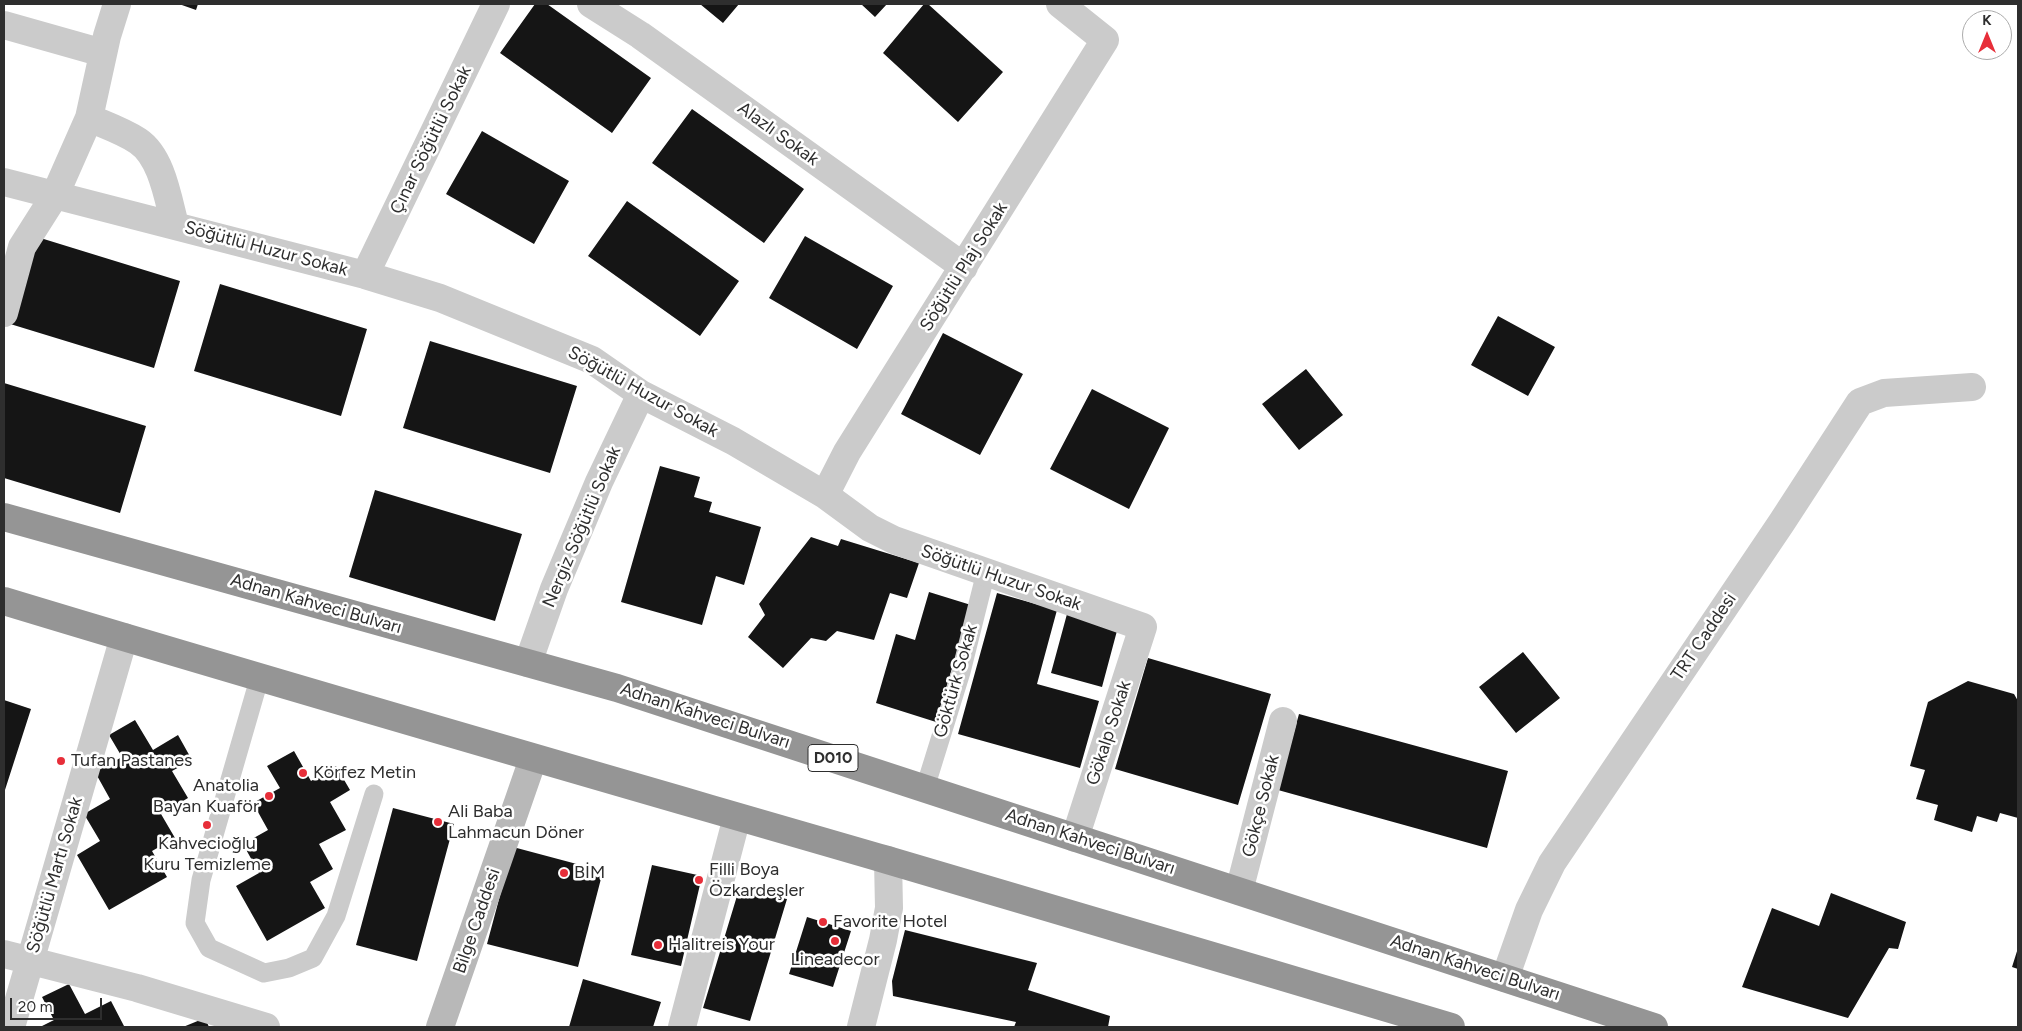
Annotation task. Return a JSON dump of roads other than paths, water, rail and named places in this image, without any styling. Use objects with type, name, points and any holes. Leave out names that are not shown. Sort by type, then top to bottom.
[{"type":"highway","name":"Adnan Kahveci Bulvarı","points":[[4,517],[617,688],[1654,1027]]},
{"type":"highway","points":[[4,601],[1451,1027]]},
{"type":"street","points":[[4,313],[22,247],[55,195],[89,118],[103,53],[118,4]]},
{"type":"street","name":"Çınar Söğütlü Sokak","points":[[365,275],[496,4]]},
{"type":"street","name":"Alazlı Sokak","points":[[591,4],[640,35],[964,267]]},
{"type":"street","name":"Söğütlü Plaj Sokak","points":[[825,495],[847,452],[1105,40],[1060,4]]},
{"type":"street","points":[[4,25],[103,53]]},
{"type":"street","points":[[89,118],[140,142],[152,154],[164,181],[175,225]]},
{"type":"street","name":"Söğütlü Huzur Sokak","points":[[4,182],[365,275],[440,298],[592,360],[641,394],[733,441],[825,495],[870,528],[894,540],[1143,627]]},
{"type":"street","name":"TRT Caddesi","points":[[1505,978],[1529,910],[1552,864],[1782,522],[1860,402],[1884,393],[1972,387]]},
{"type":"street","name":"Nergiz Söğütlü Sokak","points":[[528,663],[554,589],[599,482],[641,394]]},
{"type":"street","name":"Gökalp Sokak","points":[[1075,838],[1143,627]]},
{"type":"street","name":"Söğütlü Martı Sokak","points":[[11,1027],[124,637]]},
{"type":"street","name":"Gökçe Sokak","points":[[1239,891],[1283,721]]},
{"type":"street","name":"Bilge Caddesi","points":[[440,1027],[533,758]]},
{"type":"street","points":[[682,1027],[737,817]]},
{"type":"street","points":[[862,1027],[884,940],[887,916],[888,860]]},
{"type":"street","points":[[4,954],[137,988],[266,1027]]},
{"type":"lane","name":"Göktürk Sokak","points":[[925,788],[961,672],[986,572]]},
{"type":"lane","points":[[260,676],[201,880],[195,923],[209,948],[264,972],[288,968],[313,958],[336,916],[374,794]]},
{"type":"place","name":"Tufan Pastanes","points":[[61,761]]},
{"type":"place","name":"Körfez Metin","points":[[303,773]]},
{"type":"place","name":"Anatolia Bayan Kuaför","points":[[269,796]]},
{"type":"place","name":"Ali Baba Lahmacun Döner","points":[[438,822]]},
{"type":"place","name":"Kahvecioğlu Kuru Temizleme","points":[[207,825]]},
{"type":"place","name":"BİM","points":[[564,873]]},
{"type":"place","name":"Filli Boya Özkardeşler","points":[[699,880]]},
{"type":"place","name":"Favorite Hotel","points":[[823,922]]},
{"type":"place","name":"Lineadecor","points":[[835,941]]},
{"type":"place","name":"Halitreis Your","points":[[658,945]]}]
